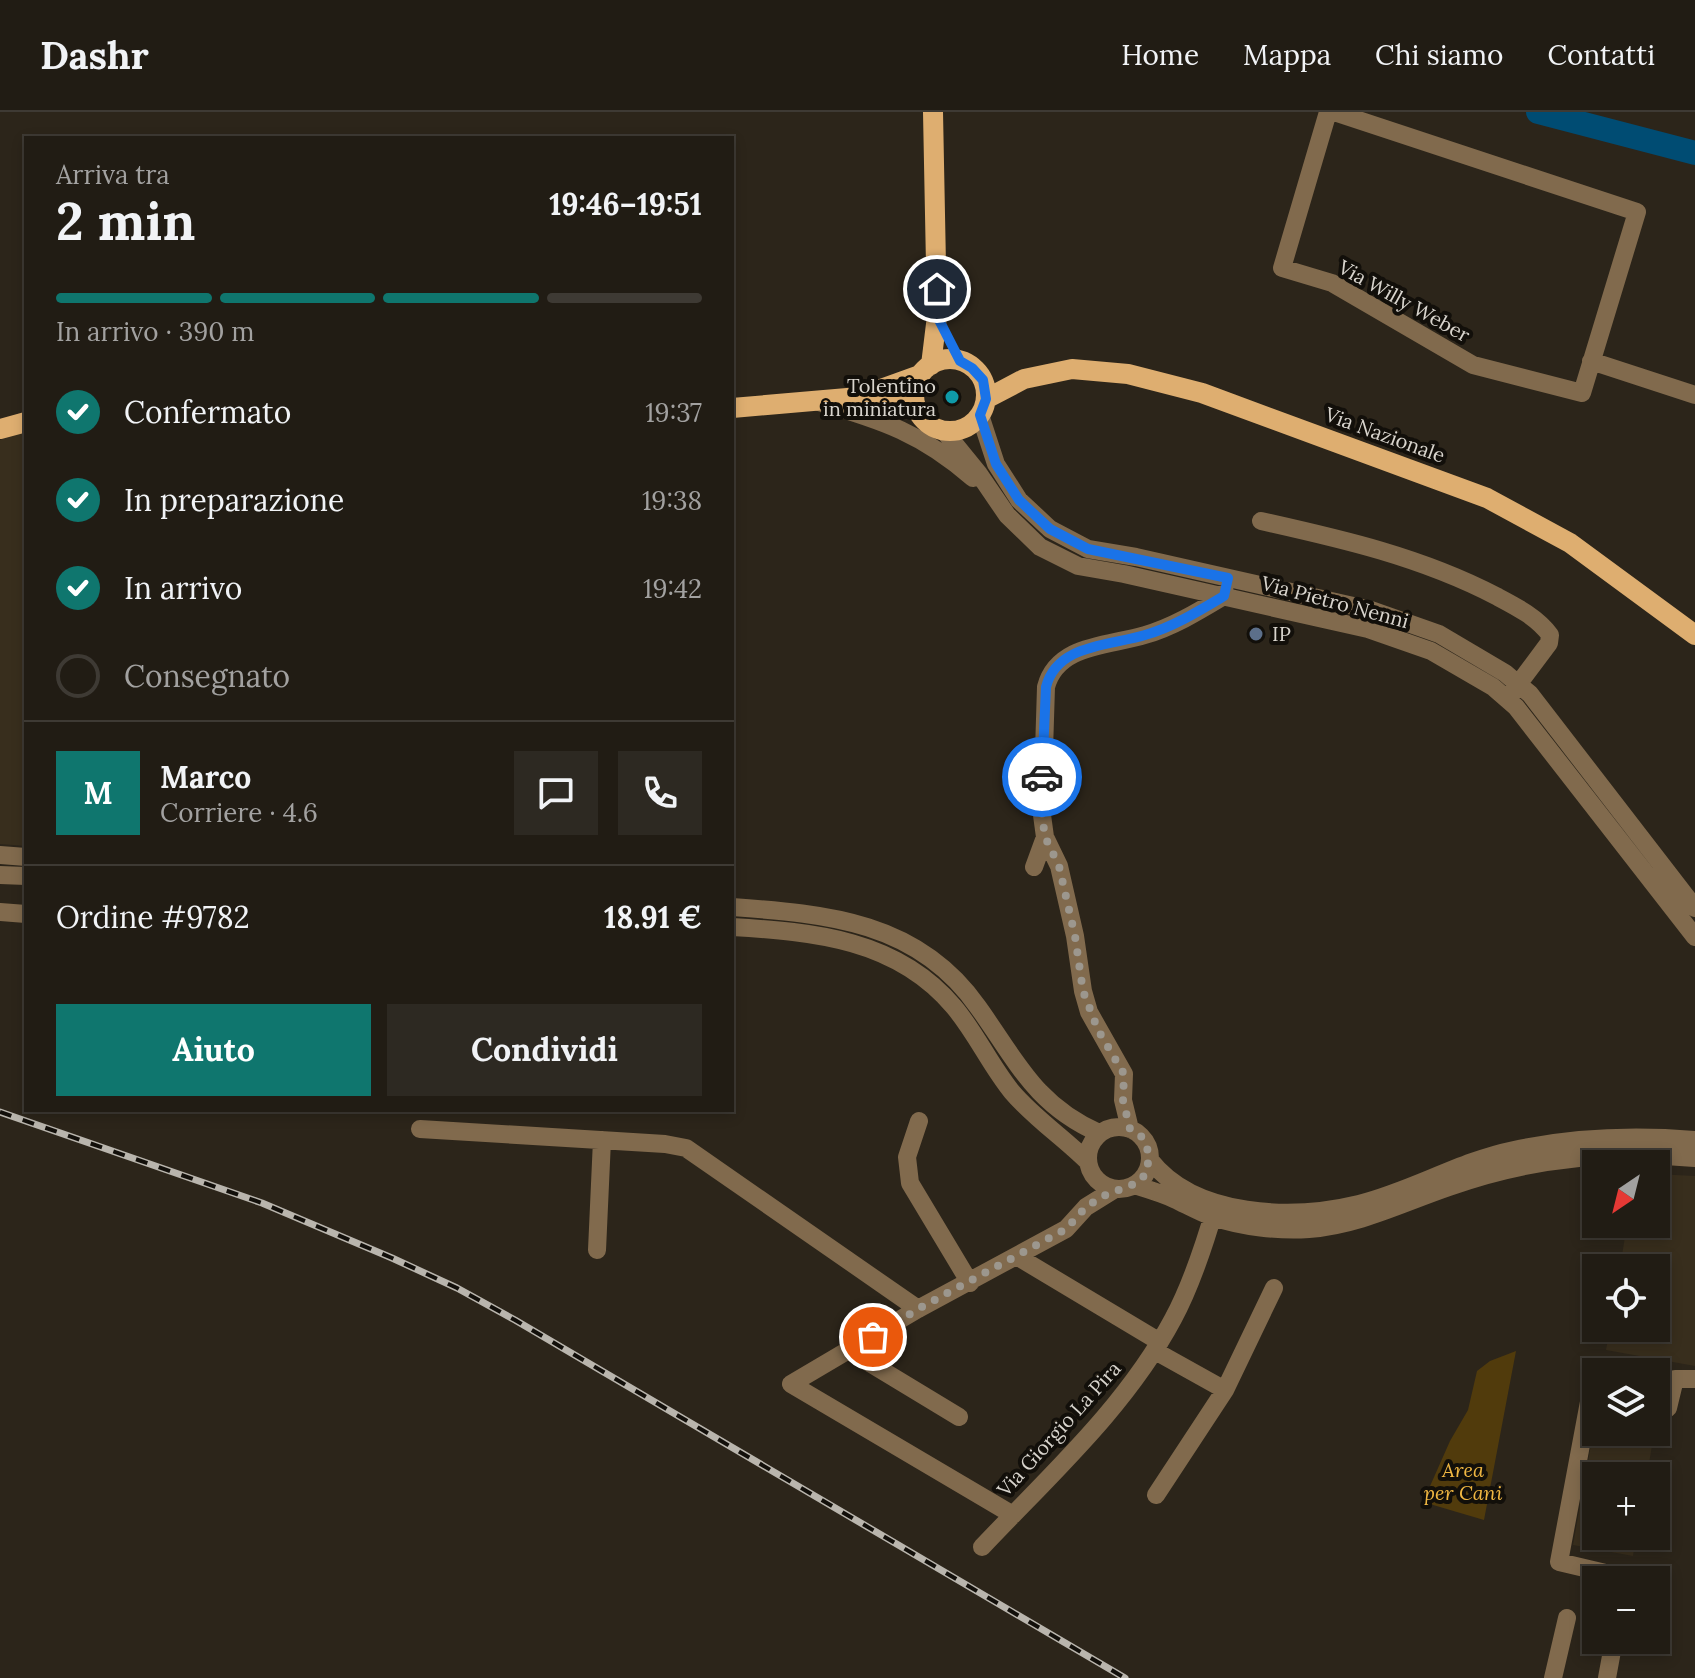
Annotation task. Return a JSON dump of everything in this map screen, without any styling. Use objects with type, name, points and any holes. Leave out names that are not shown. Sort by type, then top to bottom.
[{"type":"main road","points":[[933,112],[937,316],[925,370],[914,397],[917,409],[928,424],[944,431],[965,428],[983,407],[983,380],[969,367],[937,316]]},
{"type":"main road","points":[[734,408],[859,397],[940,361],[969,367]]},
{"type":"main road","name":"Via Nazionale","points":[[969,367],[1024,379]]},
{"type":"main road","name":"Via Nazionale","points":[[983,407],[1024,379],[1072,369],[1128,374],[1202,393],[1487,498],[1570,543],[1695,635]]},
{"type":"main road","points":[[859,397],[917,409]]},
{"type":"main road","points":[[0,429],[24,423]]},
{"type":"street","name":"Via Willy Weber","points":[[1331,112],[1637,212],[1591,361],[1582,393],[1473,365],[1332,283],[1282,268],[1331,112]]},
{"type":"street","points":[[1591,361],[1695,395]]},
{"type":"street","points":[[816,401],[872,417],[909,432],[935,447],[996,499]]},
{"type":"street","name":"Via Pietro Nenni","points":[[983,407],[996,464],[1019,500],[1050,529],[1088,549],[1371,610],[1439,634],[1505,673],[1516,707],[1695,937]]},
{"type":"street","name":"Via Pietro Nenni","points":[[944,431],[1007,515],[1040,547],[1078,566],[1368,629],[1431,651],[1493,687],[1530,694],[1695,908]]},
{"type":"street","points":[[1261,521],[1405,557],[1513,604],[1543,625],[1550,635],[1549,643],[1513,692]]},
{"type":"street","points":[[1137,577],[1140,558]]},
{"type":"street","points":[[1130,1129],[1123,1100],[1124,1074],[1089,1012],[1059,866],[1045,837],[1042,815],[1046,687],[1049,674],[1059,662],[1088,648],[1146,635],[1188,617],[1224,596],[1228,578]]},
{"type":"street","points":[[1034,867],[1045,837]]},
{"type":"street","points":[[0,855],[24,857]]},
{"type":"street","points":[[0,875],[24,876]]},
{"type":"street","points":[[734,907],[844,919],[881,931],[919,950],[968,992],[1015,1064],[1036,1089],[1069,1118],[1102,1131],[1117,1126],[1130,1129],[1145,1141],[1150,1160],[1147,1172],[1086,1207],[1066,1229],[918,1309],[791,1384],[1013,1515]]},
{"type":"street","points":[[0,912],[23,910]]},
{"type":"street","points":[[734,927],[837,938],[877,951],[911,969],[953,1005],[1014,1095],[1089,1167],[1098,1181],[1214,1210],[1308,1212],[1359,1204],[1512,1150],[1573,1140],[1619,1137],[1672,1147],[1695,1158]]},
{"type":"street","points":[[1086,1207],[1091,1143],[1123,1100]]},
{"type":"street","points":[[919,1121],[907,1157],[910,1183],[970,1283]]},
{"type":"street","points":[[420,1129],[665,1144],[686,1148],[918,1309]]},
{"type":"street","points":[[597,1250],[602,1140]]},
{"type":"street","points":[[1672,1147],[1695,1140]]},
{"type":"street","points":[[1150,1160],[1168,1178],[1214,1210]]},
{"type":"street","name":"Via Giorgio La Pira","points":[[982,1547],[1111,1410],[1157,1346],[1187,1290],[1214,1210]]},
{"type":"street","points":[[1018,1257],[1225,1390]]},
{"type":"street","points":[[1156,1495],[1225,1390],[1274,1288]]},
{"type":"street","points":[[850,1351],[959,1417]]},
{"type":"street","points":[[1670,1400],[1675,1379],[1695,1379]]},
{"type":"street","points":[[1582,1442],[1559,1562],[1582,1567]]},
{"type":"street","points":[[1553,1678],[1567,1618]]},
{"type":"street","points":[[1607,1678],[1611,1654]]},
{"type":"shaded area","points":[[24,432],[24,846],[0,844],[0,440]]},
{"type":"shaded area","points":[[1670,1175],[1695,1176],[1695,1366],[1670,1362],[1670,1358],[1650,1358],[1606,1350],[1607,1342],[1670,1342],[1670,1254],[1622,1254],[1625,1238],[1670,1238]]},
{"type":"shaded area","points":[[1591,1446],[1652,1446],[1649,1462],[1588,1462]]},
{"type":"shaded area","points":[[1582,1495],[1582,1547],[1573,1545]]},
{"type":"shaded area","points":[[1600,1550],[1634,1550],[1633,1556]]},
{"type":"green space","name":"Area per Cani","points":[[1516,1351],[1484,1520],[1423,1502],[1450,1441],[1468,1410],[1477,1371],[1490,1361]]},
{"type":"waterway","points":[[1538,112],[1695,153]]},
{"type":"railway","points":[[0,1112],[262,1203],[457,1288],[1125,1678]]},
{"type":"way so far","points":[[873,1337],[918,1309],[1066,1229],[1086,1207],[1115,1189],[1139,1182],[1149,1166],[1148,1147],[1141,1136],[1130,1129],[1123,1100],[1124,1074],[1089,1012],[1083,991],[1075,936],[1059,866],[1045,837],[1042,777]]},
{"type":"place","name":"Tolentino in miniatura","points":[[952,397]]},
{"type":"place","name":"IP","points":[[1256,634]]},
{"type":"route","points":[[937,289],[937,316],[960,361],[978,372],[983,380],[986,399],[980,415],[996,464],[1019,500],[1050,529],[1088,549],[1228,578],[1224,596],[1188,617],[1146,635],[1088,648],[1059,662],[1049,674],[1046,687],[1042,777]]}]
